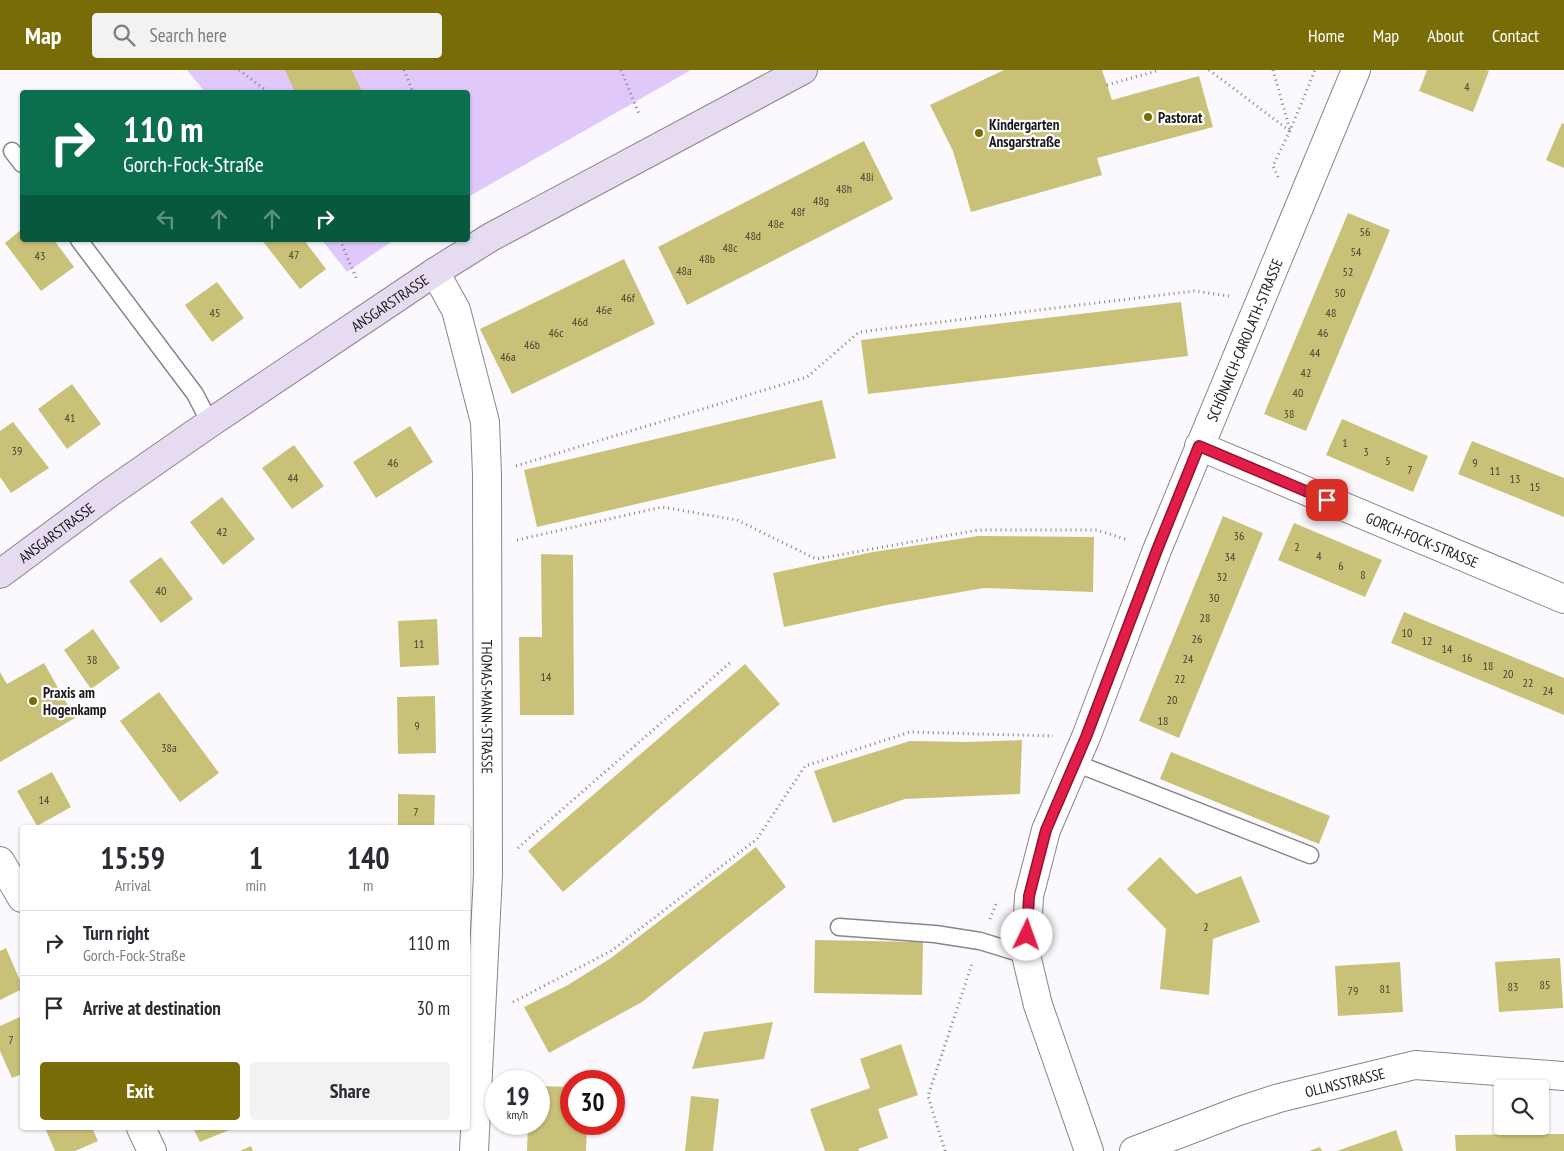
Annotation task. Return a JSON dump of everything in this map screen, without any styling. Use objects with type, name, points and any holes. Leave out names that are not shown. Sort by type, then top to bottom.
[{"type":"street","name":"ANSGARSTRASSE","points":[[0,574],[105,496],[210,423],[435,272],[491,237],[803,70]]},
{"type":"street","name":"SCHÖNAICH-CAROLATH-STRASSE","points":[[1089,1151],[1038,1006],[1026,955],[1029,896],[1046,830],[1076,763],[1157,550],[1199,446],[1356,70]]},
{"type":"street","name":"THOMAS-MANN-STRASSE","points":[[435,272],[456,310],[485,422],[487,475],[488,874],[474,1151]]},
{"type":"street","name":"GORCH-FOCK-STRASSE","points":[[1199,446],[1564,599]]},
{"type":"street","points":[[0,862],[20,895]]},
{"type":"street","name":"OLLNSSTRASSE","points":[[1134,1151],[1239,1111],[1279,1098],[1415,1065],[1564,1076]]},
{"type":"street","points":[[143,1130],[152,1151]]},
{"type":"lane","points":[[12,151],[20,161]]},
{"type":"lane","points":[[81,242],[195,394],[210,423]]},
{"type":"lane","points":[[1076,763],[1310,855]]},
{"type":"lane","points":[[839,927],[935,934],[980,942],[1026,955]]},
{"type":"path","points":[[239,70],[265,90]]},
{"type":"path","points":[[404,70],[412,90]]},
{"type":"path","points":[[621,70],[639,114]]},
{"type":"path","points":[[1108,85],[1160,70]]},
{"type":"path","points":[[1209,70],[1290,131],[1273,70]]},
{"type":"path","points":[[341,242],[357,280]]},
{"type":"path","points":[[487,475],[808,377],[859,332],[1194,290],[1260,301]]},
{"type":"path","points":[[486,547],[662,507],[737,520],[816,559],[978,530],[1097,530],[1157,550]]},
{"type":"path","points":[[488,874],[732,661]]},
{"type":"path","points":[[480,1019],[611,951],[757,839],[805,766],[910,732],[1086,737]]},
{"type":"path","points":[[945,1151],[928,1096],[980,942],[999,897]]},
{"type":"shaded area","points":[[187,70],[691,70],[470,196],[470,90],[203,90]]},
{"type":"shaded area","points":[[324,242],[391,242],[347,272]]},
{"type":"building","points":[[285,70],[352,70],[361,90],[294,90]]},
{"type":"building","points":[[1004,70],[1102,70],[1112,100],[1199,76],[1213,127],[1097,158],[1102,175],[971,212],[953,151],[930,105]]},
{"type":"building","points":[[1427,70],[1489,71],[1473,112],[1419,91]]},
{"type":"building","points":[[1562,123],[1564,124],[1564,168],[1546,160]]},
{"type":"building","points":[[864,141],[893,199],[687,305],[658,247]]},
{"type":"building","points":[[1348,213],[1390,230],[1306,431],[1264,414]]},
{"type":"building","points":[[20,231],[20,242],[55,242],[74,267],[41,291],[5,243]]},
{"type":"building","points":[[264,242],[306,242],[326,269],[300,289]]},
{"type":"building","points":[[624,259],[655,324],[512,394],[480,329]]},
{"type":"building","points":[[217,282],[244,318],[212,342],[185,305]]},
{"type":"building","points":[[1181,302],[1188,356],[868,394],[861,340]]},
{"type":"building","points":[[72,384],[101,424],[67,449],[38,409]]},
{"type":"building","points":[[822,400],[836,458],[537,527],[524,470]]},
{"type":"building","points":[[1342,419],[1428,456],[1413,492],[1326,455]]},
{"type":"building","points":[[13,422],[49,468],[11,493],[0,477],[0,431]]},
{"type":"building","points":[[410,426],[433,462],[376,498],[353,462]]},
{"type":"building","points":[[1472,441],[1564,478],[1564,517],[1458,474]]},
{"type":"building","points":[[294,445],[324,486],[292,509],[262,468]]},
{"type":"building","points":[[222,497],[255,539],[223,565],[190,522]]},
{"type":"building","points":[[1223,516],[1263,533],[1179,738],[1139,721]]},
{"type":"building","points":[[1294,523],[1382,560],[1365,597],[1278,560]]},
{"type":"building","points":[[978,536],[1094,537],[1093,592],[984,588],[887,605],[784,627],[773,573],[873,552]]},
{"type":"building","points":[[541,554],[573,555],[574,715],[520,715],[519,637],[542,637]]},
{"type":"building","points":[[161,557],[193,599],[161,623],[129,581]]},
{"type":"building","points":[[1404,612],[1564,678],[1564,715],[1391,643]]},
{"type":"building","points":[[437,619],[439,665],[400,667],[398,621]]},
{"type":"building","points":[[93,629],[120,668],[91,689],[64,650]]},
{"type":"building","name":"Praxis am Hogenkamp","points":[[44,663],[75,718],[0,762],[0,672],[7,684]]},
{"type":"building","points":[[745,664],[780,704],[563,892],[528,851]]},
{"type":"building","points":[[159,692],[219,773],[180,802],[120,721]]},
{"type":"building","points":[[435,696],[436,753],[398,754],[397,697]]},
{"type":"building","points":[[1022,740],[1020,794],[905,799],[833,823],[814,771],[910,741],[967,742]]},
{"type":"building","points":[[1171,752],[1330,816],[1319,844],[1160,779]]},
{"type":"building","points":[[52,772],[71,807],[36,825],[17,791]]},
{"type":"building","points":[[398,794],[435,795],[434,825],[398,825]]},
{"type":"building","points":[[756,847],[786,887],[642,1002],[549,1053],[524,1007],[568,985],[611,958]]},
{"type":"building","points":[[1160,857],[1196,894],[1241,876],[1260,922],[1213,939],[1209,995],[1160,989],[1166,929],[1127,889]]},
{"type":"building","points":[[815,940],[923,942],[922,995],[814,993]]},
{"type":"building","points":[[6,948],[20,980],[20,990],[0,1000],[0,951]]},
{"type":"building","points":[[1560,958],[1563,1008],[1499,1012],[1495,962]]},
{"type":"building","points":[[1400,962],[1403,1012],[1338,1016],[1335,966]]},
{"type":"building","points":[[20,1017],[20,1075],[12,1078],[0,1051],[0,1026]]},
{"type":"building","points":[[773,1022],[764,1059],[692,1069],[704,1032]]},
{"type":"building","points":[[901,1044],[918,1095],[878,1109],[888,1138],[858,1149],[859,1151],[825,1151],[810,1109],[870,1088],[860,1059]]},
{"type":"building","points":[[550,1086],[560,1087],[560,1135],[587,1135],[586,1151],[527,1151],[528,1135],[550,1135]]},
{"type":"building","points":[[691,1096],[719,1099],[713,1151],[685,1151]]},
{"type":"building","points":[[46,1130],[93,1130],[98,1141],[75,1151],[55,1151]]},
{"type":"building","points":[[194,1130],[229,1130],[200,1142]]},
{"type":"building","points":[[1396,1130],[1403,1151],[1337,1151]]},
{"type":"building","points":[[1564,1134],[1564,1151],[1456,1151],[1455,1135]]},
{"type":"building","points":[[251,1146],[253,1151],[240,1151]]},
{"type":"building","points":[[1320,1147],[1322,1151],[1309,1151]]},
{"type":"place","name":"Pastorat","points":[[1148,117]]},
{"type":"place","name":"Kindergarten Ansgarstraße","points":[[979,133]]},
{"type":"place","name":"Praxis am Hogenkamp","points":[[33,701]]},
{"type":"route","points":[[1027,935],[1029,896],[1046,830],[1086,737],[1157,550],[1199,446],[1327,500]]}]
